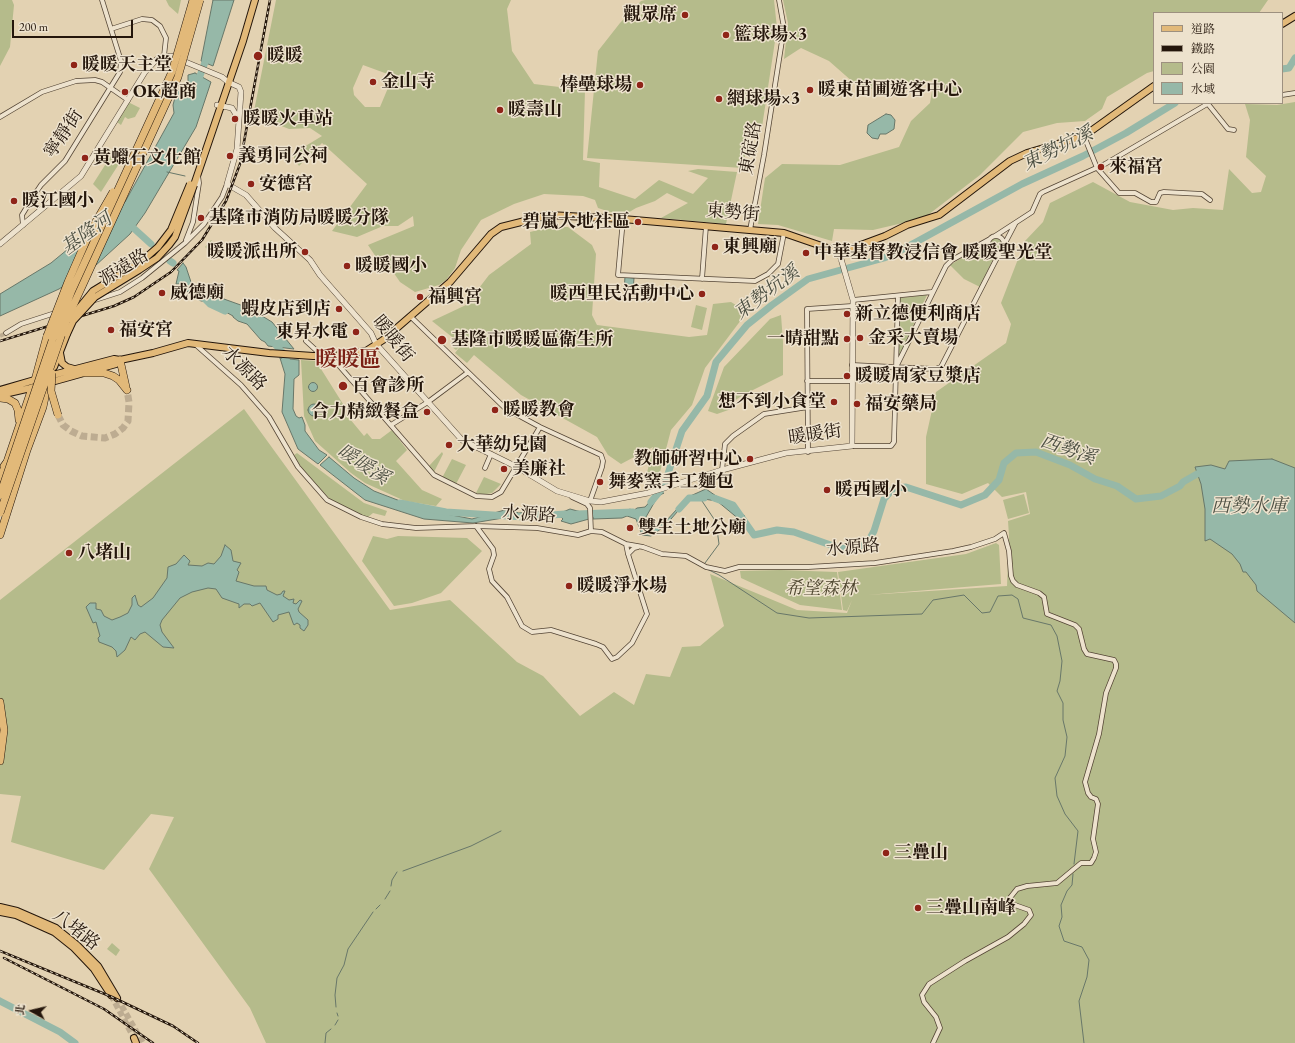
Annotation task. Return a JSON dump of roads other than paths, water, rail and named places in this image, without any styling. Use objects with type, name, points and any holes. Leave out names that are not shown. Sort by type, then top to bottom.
[{"type":"highway","points":[[0,495],[53,338],[72,290],[172,72],[194,0]]},
{"type":"highway","points":[[0,513],[83,281],[175,82],[186,53],[200,0]]},
{"type":"highway","points":[[0,478],[18,430],[47,336],[68,282],[102,208],[124,177]]},
{"type":"highway","points":[[58,415],[52,397],[50,380],[65,331]]},
{"type":"highway","points":[[85,373],[104,373],[112,376],[119,380],[127,390],[120,360]]},
{"type":"highway","points":[[0,485],[23,452],[49,380]]},
{"type":"highway","points":[[0,535],[27,450],[43,407],[49,380]]},
{"type":"highway","points":[[0,397],[10,400],[16,405],[19,413],[18,430]]},
{"type":"highway","points":[[0,471],[7,462]]},
{"type":"highway","points":[[0,702],[4,730],[0,761]]},
{"type":"main road","points":[[0,397],[33,384],[81,304],[93,291],[142,261],[158,247],[171,230],[198,174],[219,106],[225,80],[240,39],[250,0]]},
{"type":"main road","points":[[225,80],[243,40],[255,0]]},
{"type":"main road","points":[[1283,23],[1295,16]]},
{"type":"main road","points":[[840,254],[864,245],[907,225],[939,216],[998,169],[1016,158],[1085,139],[1153,87]]},
{"type":"main road","points":[[192,185],[219,106]]},
{"type":"main road","name":"東勢街","points":[[194,343],[269,353],[313,356],[329,356],[366,351],[450,282],[491,234],[501,227],[549,215],[623,219],[784,233],[840,254]]},
{"type":"main road","points":[[65,331],[60,357],[62,363],[70,369],[77,369]]},
{"type":"main road","points":[[49,380],[77,369],[114,359],[120,360],[153,353],[179,344],[194,343]]},
{"type":"main road","points":[[49,380],[62,347]]},
{"type":"main road","points":[[0,390],[85,373],[116,364],[120,360]]},
{"type":"main road","name":"八堵路","points":[[0,907],[17,911],[56,928],[77,945],[98,966],[117,998]]},
{"type":"main road","name":"八堵路","points":[[0,912],[16,915],[54,932],[74,948],[94,969],[111,995]]},
{"type":"street","points":[[102,0],[111,29],[142,19],[152,20],[160,26],[165,32],[166,38],[164,56]]},
{"type":"street","points":[[181,60],[194,0]]},
{"type":"street","name":"東碇路","points":[[750,230],[764,155],[784,28],[779,0]]},
{"type":"street","name":"寧靜街","points":[[23,225],[22,215],[29,203],[42,185],[65,161],[120,72],[120,54],[111,29]]},
{"type":"street","points":[[0,244],[81,176],[144,72],[156,60],[164,56],[171,56],[181,60],[225,80],[240,89],[237,149],[227,184],[222,196],[204,224],[185,243]]},
{"type":"street","points":[[0,117],[42,92],[76,81],[95,80],[102,82],[128,100]]},
{"type":"street","points":[[1283,95],[1295,93]]},
{"type":"street","points":[[896,367],[946,266],[952,260],[993,238],[1032,212],[1040,194],[1096,166],[1208,104],[1228,129],[1234,130]]},
{"type":"street","points":[[219,106],[232,108],[237,114],[239,123]]},
{"type":"street","points":[[1085,139],[1096,166],[1118,193],[1135,193],[1151,202],[1156,202],[1160,193],[1164,192],[1202,194],[1210,200]]},
{"type":"street","points":[[185,243],[193,222],[199,183],[198,174]]},
{"type":"street","name":"暖暖街","points":[[227,184],[246,195],[275,228],[310,260],[320,274],[372,333],[376,344],[462,440],[517,467],[557,491],[590,501],[610,501],[648,493],[722,470],[786,453],[808,452],[852,446],[853,300],[840,254]]},
{"type":"street","points":[[623,219],[618,275],[752,282],[762,278],[775,269],[778,264],[784,233]]},
{"type":"street","points":[[852,365],[935,369],[944,364],[1015,224]]},
{"type":"street","points":[[702,279],[706,226]]},
{"type":"street","points":[[993,238],[1002,238],[1004,245]]},
{"type":"street","points":[[993,238],[989,243],[990,248],[994,251],[1001,250]]},
{"type":"street","name":"源遠路","points":[[6,333],[21,324],[120,292],[142,278],[185,243]]},
{"type":"street","points":[[853,300],[932,292]]},
{"type":"street","points":[[852,446],[891,446],[894,442],[898,296]]},
{"type":"street","points":[[808,452],[807,309],[852,306]]},
{"type":"street","points":[[410,316],[467,373],[505,408],[540,427],[601,455],[603,461],[602,467],[590,501]]},
{"type":"street","points":[[306,341],[318,352],[329,356],[335,361],[434,475],[476,496],[487,497],[497,494],[505,488],[540,427]]},
{"type":"street","name":"水源路","points":[[194,343],[241,385],[269,417],[298,466],[327,500],[361,518],[382,524],[416,528],[476,526],[537,528],[578,535],[591,531],[602,532],[626,544],[643,546],[662,554],[686,556],[706,567],[725,571],[739,567],[808,567],[875,563],[971,547],[995,539],[1004,533],[1009,550],[1011,576],[1013,581],[1017,585],[1039,593],[1044,597],[1046,614],[1074,624],[1079,629],[1084,649],[1087,654],[1114,660],[1116,664],[1116,668],[1106,693],[1099,734],[1085,782],[1088,793],[1096,800],[1098,804],[1093,839],[1096,852],[1090,863],[1081,863],[1057,883],[1027,886],[1017,889],[1009,899],[1012,904],[1029,910],[1031,915],[1024,924],[1008,937],[965,961],[929,984],[922,995],[924,1002],[936,1017],[940,1028],[933,1043]]},
{"type":"street","points":[[391,425],[428,402],[467,373]]},
{"type":"street","points":[[807,381],[852,381]]},
{"type":"street","points":[[722,470],[725,444],[764,414],[808,407]]},
{"type":"street","points":[[485,468],[491,454]]},
{"type":"street","points":[[557,491],[587,504],[590,508],[591,531]]},
{"type":"street","points":[[476,526],[493,549],[494,555],[489,569],[492,581],[506,597],[522,626],[532,632],[551,630],[596,644],[602,647],[612,659],[617,657],[632,643],[647,614],[626,544]]},
{"type":"street","points":[[628,554],[634,548],[643,546]]},
{"type":"water","points":[[213,0],[234,0],[213,66],[201,61]]},
{"type":"water","points":[[195,73],[211,82],[196,127],[145,213],[130,234],[95,266],[59,289],[0,316],[0,294],[51,263],[125,202],[174,113],[173,105],[177,90],[188,86],[188,75]]},
{"type":"water","points":[[886,114],[891,115],[895,120],[894,129],[886,134],[880,134],[878,139],[872,138],[867,133],[868,125]]},
{"type":"water","points":[[183,263],[186,267],[191,282],[210,294],[249,308],[272,322],[294,349],[268,346],[247,324],[238,321],[233,316],[206,301],[201,301],[192,296],[180,284],[176,284],[179,271],[177,270]]},
{"type":"water","points":[[625,277],[634,278],[633,291],[624,291]]},
{"type":"water","points":[[280,358],[299,360],[299,375],[294,379],[293,409],[296,416],[299,418],[302,417],[305,425],[305,431],[319,450],[327,455],[318,464],[298,449],[282,412],[285,374]]},
{"type":"water","points":[[311,383],[315,383],[317,387],[315,391],[311,391],[309,389],[309,385]]},
{"type":"water","points":[[316,404],[319,405],[319,415],[312,416],[309,415],[308,408],[309,405]]},
{"type":"water","points":[[329,457],[354,478],[374,491],[421,509],[472,519],[512,508],[518,513],[542,511],[544,514],[553,516],[570,509],[589,514],[589,519],[571,524],[561,521],[563,519],[561,517],[548,518],[541,514],[531,514],[522,519],[505,513],[503,518],[473,523],[424,519],[365,500],[320,465]]},
{"type":"water","name":"西勢水庫","points":[[1272,459],[1295,468],[1295,623],[1257,591],[1256,585],[1246,572],[1243,572],[1240,564],[1232,554],[1210,539],[1205,541],[1205,509],[1201,484],[1195,467],[1211,465],[1225,469],[1229,461]]},
{"type":"water","points":[[706,489],[745,516],[740,520],[717,501],[690,497],[665,526],[651,536],[642,535],[636,519],[627,516],[622,518],[593,519],[593,514],[622,514],[630,509],[633,511],[637,508],[645,507],[655,496],[664,493],[658,496],[642,524],[650,528],[658,526],[666,521],[688,497]]},
{"type":"water","points":[[225,545],[231,550],[233,561],[241,563],[237,570],[239,572],[236,581],[254,586],[266,586],[267,590],[277,595],[285,591],[283,596],[289,600],[294,599],[293,603],[296,604],[300,600],[302,601],[298,609],[299,612],[308,620],[308,625],[304,631],[297,623],[294,625],[289,612],[278,615],[278,619],[273,622],[260,603],[252,606],[250,604],[244,604],[239,608],[239,604],[222,598],[216,589],[208,588],[192,592],[180,598],[162,620],[160,625],[162,632],[174,648],[163,647],[145,632],[140,634],[135,640],[131,637],[125,650],[117,657],[116,651],[112,647],[99,642],[98,638],[100,636],[96,622],[93,623],[86,607],[90,603],[96,603],[96,609],[101,610],[104,616],[112,620],[120,617],[128,613],[132,605],[132,598],[135,595],[138,605],[141,607],[153,598],[167,578],[168,567],[176,564],[184,555],[190,561],[188,565],[202,566],[208,563],[214,564],[221,556]]},
{"type":"waterway","name":"基隆河","points":[[197,84],[208,54]]},
{"type":"waterway","name":"東勢坑溪","points":[[1283,69],[1289,68],[1295,58]]},
{"type":"waterway","name":"東勢坑溪","points":[[651,502],[664,486],[682,431],[707,396],[716,362],[747,325],[772,305],[808,279],[884,258],[896,253],[1022,184],[1083,156],[1126,133],[1173,104]]},
{"type":"waterway","points":[[167,172],[185,176]]},
{"type":"waterway","name":"暖暖溪","points":[[129,224],[151,244]]},
{"type":"waterway","name":"暖暖溪","points":[[200,294],[210,304],[225,311]]},
{"type":"waterway","name":"暖暖溪","points":[[272,341],[284,354],[289,367]]},
{"type":"waterway","name":"西勢溪","points":[[714,498],[733,505],[754,535],[777,530],[794,532],[839,548],[850,548],[867,544],[874,531],[884,499],[894,488],[906,487],[961,505],[985,495],[999,480],[1004,463],[1016,453],[1036,452],[1070,465],[1095,479],[1117,486],[1136,499],[1161,496],[1180,486],[1183,482],[1197,474]]},
{"type":"waterway","name":"西勢溪","points":[[679,509],[689,498],[704,498]]},
{"type":"waterway","points":[[700,498],[716,522],[719,544],[705,563]]},
{"type":"waterway","name":"暖暖溪","points":[[400,503],[446,512],[524,517],[565,514]]},
{"type":"waterway","name":"暖暖溪","points":[[577,514],[633,512]]},
{"type":"waterway","name":"西勢溪","points":[[639,514],[643,524],[648,528],[654,528]]},
{"type":"waterway","points":[[707,569],[719,575],[777,613],[809,618],[922,614],[933,600],[964,595],[982,613],[990,612],[998,596],[1012,595],[1018,599],[1023,618],[1051,625],[1057,636],[1062,661],[1060,681],[1057,691],[1063,703],[1063,720],[1067,737],[1065,756],[1055,778],[1057,796],[1065,814],[1078,831],[1074,864]]},
{"type":"waterway","points":[[403,871],[471,846],[501,831]]},
{"type":"waterway","points":[[391,886],[392,880],[397,872]]},
{"type":"waterway","points":[[1073,874],[1072,885],[1067,891],[1061,905],[1062,917],[1059,926],[1064,941],[1082,947],[1089,960],[1087,977],[1079,1001],[1084,1043]]},
{"type":"waterway","points":[[385,899],[390,891]]},
{"type":"waterway","points":[[376,909],[380,905]]},
{"type":"waterway","points":[[336,1007],[335,995],[337,978],[344,965],[348,949],[373,912]]},
{"type":"waterway","name":"基隆河","points":[[0,1001],[60,1032],[75,1043]]},
{"type":"waterway","points":[[335,1025],[338,1020]]},
{"type":"waterway","points":[[325,1043],[326,1033],[331,1029]]},
{"type":"tunnel","points":[[0,336],[6,333]]},
{"type":"tunnel","points":[[58,415],[63,425],[71,431],[82,436],[105,438],[115,434],[123,428],[128,421],[129,402],[127,390]]},
{"type":"tunnel","points":[[111,995],[134,1038]]},
{"type":"tunnel","points":[[117,998],[143,1043]]},
{"type":"railway","points":[[0,341],[114,306],[134,297],[171,272],[202,240],[226,201],[240,164],[270,0]]},
{"type":"railway","points":[[0,951],[112,997],[173,1026],[198,1043]]},
{"type":"railway","points":[[4,958],[104,1009],[153,1043]]},
{"type":"place","name":"觀眾席","points":[[685,15]]},
{"type":"place","name":"籃球場×3","points":[[726,35]]},
{"type":"place","name":"暖暖","points":[[258,56]]},
{"type":"place","name":"暖暖天主堂","points":[[74,65]]},
{"type":"place","name":"金山寺","points":[[373,82]]},
{"type":"place","name":"棒壘球場","points":[[640,85]]},
{"type":"place","name":"暖東苗圃遊客中心","points":[[810,90]]},
{"type":"place","name":"OK超商","points":[[125,92]]},
{"type":"place","name":"網球場×3","points":[[719,99]]},
{"type":"place","name":"暖壽山","points":[[500,110]]},
{"type":"place","name":"暖暖火車站","points":[[235,119]]},
{"type":"place","name":"義勇同公祠","points":[[230,156]]},
{"type":"place","name":"黃蠟石文化館","points":[[85,158]]},
{"type":"place","name":"來福宮","points":[[1101,167]]},
{"type":"place","name":"安德宮","points":[[251,184]]},
{"type":"place","name":"暖江國小","points":[[14,201]]},
{"type":"place","name":"基隆市消防局暖暖分隊","points":[[201,218]]},
{"type":"place","name":"碧嵐大地社區","points":[[638,222]]},
{"type":"place","name":"東興廟","points":[[715,247]]},
{"type":"place","name":"暖暖派出所","points":[[305,252]]},
{"type":"place","name":"中華基督教浸信會 暖暖聖光堂","points":[[806,253]]},
{"type":"place","name":"暖暖國小","points":[[347,266]]},
{"type":"place","name":"威德廟","points":[[162,293]]},
{"type":"place","name":"暖西里民活動中心","points":[[702,294]]},
{"type":"place","name":"福興宮","points":[[420,297]]},
{"type":"place","name":"蝦皮店到店","points":[[339,309]]},
{"type":"place","name":"新立德便利商店","points":[[847,314]]},
{"type":"place","name":"福安宮","points":[[111,330]]},
{"type":"place","name":"東昇水電","points":[[356,332]]},
{"type":"place","name":"金采大賣場","points":[[860,338]]},
{"type":"place","name":"一晴甜點","points":[[847,339]]},
{"type":"place","name":"基隆市暖暖區衛生所","points":[[442,340]]},
{"type":"place","name":"暖暖周家豆漿店","points":[[847,376]]},
{"type":"place","name":"百會診所","points":[[343,386]]},
{"type":"place","name":"想不到小食堂","points":[[834,402]]},
{"type":"place","name":"福安藥局","points":[[857,404]]},
{"type":"place","name":"暖暖教會","points":[[495,410]]},
{"type":"place","name":"合力精緻餐盒","points":[[427,412]]},
{"type":"place","name":"大華幼兒園","points":[[449,445]]},
{"type":"place","name":"教師研習中心","points":[[750,459]]},
{"type":"place","name":"美廉社","points":[[504,469]]},
{"type":"place","name":"舞麥窯手工麵包","points":[[600,482]]},
{"type":"place","name":"暖西國小","points":[[827,490]]},
{"type":"place","name":"雙生土地公廟","points":[[630,528]]},
{"type":"place","name":"八堵山","points":[[69,553]]},
{"type":"place","name":"暖暖淨水場","points":[[569,586]]},
{"type":"place","name":"三疊山","points":[[886,853]]},
{"type":"place","name":"三疊山南峰","points":[[918,908]]},
{"type":"district","name":"暖暖區","points":[[348,360]]},
{"type":"park label","name":"希望森林","points":[[821,589]]}]
